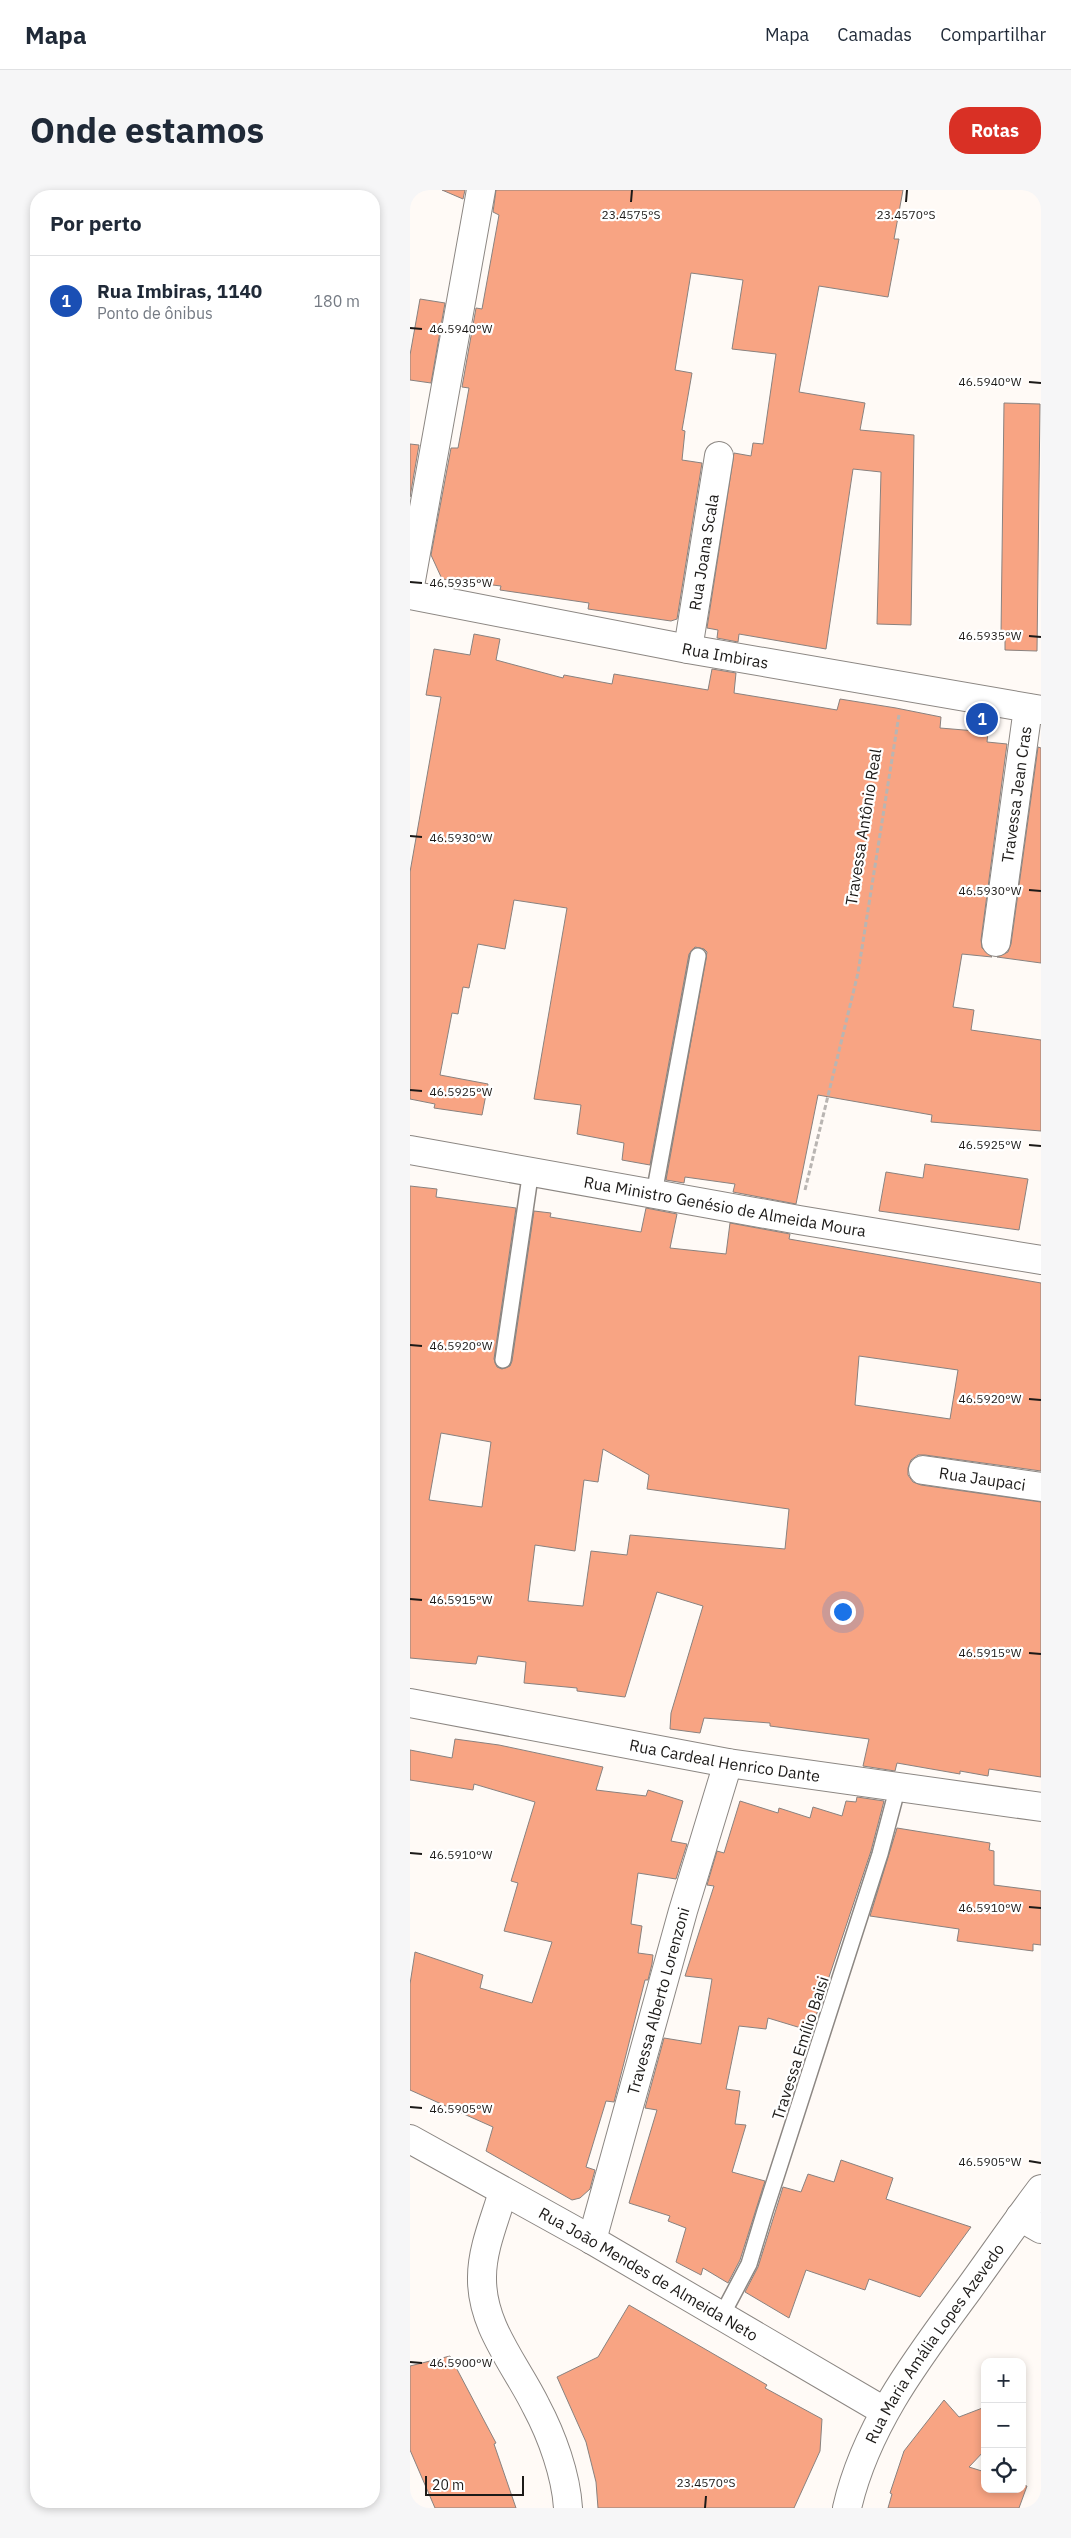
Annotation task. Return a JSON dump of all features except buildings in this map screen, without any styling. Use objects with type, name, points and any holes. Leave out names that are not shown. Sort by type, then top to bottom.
[{"type":"street","points":[[410,586],[481,190]]},
{"type":"street","name":"Rua Joana Scala","points":[[688,650],[719,456]]},
{"type":"street","name":"Rua Imbiras","points":[[410,595],[688,650],[904,685],[1035,709]]},
{"type":"street","name":"Travessa Jean Cras","points":[[996,942],[1035,709]]},
{"type":"street","name":"Rua Ministro Genésio de Almeida Moura","points":[[410,1150],[531,1170],[799,1220],[1041,1260]]},
{"type":"street","name":"Rua Jaupaci","points":[[923,1470],[1041,1487]]},
{"type":"street","name":"Rua Cardeal Henrico Dante","points":[[410,1703],[728,1764],[1041,1807]]},
{"type":"street","name":"Travessa Alberto Lorenzoni","points":[[592,2240],[684,1911],[728,1764]]},
{"type":"street","name":"Rua João Mendes de Almeida Neto","points":[[410,2139],[592,2240],[884,2411]]},
{"type":"street","name":"Rua Maria Amália Lopes Azevedo","points":[[846,2508],[864,2450],[884,2411],[1031,2223],[1041,2189]]},
{"type":"street","points":[[503,2192],[487,2243],[482,2277],[487,2309],[499,2341],[536,2406],[557,2457],[568,2508]]},
{"type":"lane","points":[[654,1194],[698,956]]},
{"type":"lane","points":[[503,1360],[531,1170]]},
{"type":"lane","name":"Travessa Emílio Baisi","points":[[722,2315],[749,2264],[756,2244],[765,2210],[880,1854],[898,1786]]},
{"type":"path","name":"Travessa Antônio Real","points":[[799,1220],[858,974],[904,685]]},
{"type":"place","name":"Rua Imbiras, 1140","points":[[982,719]]}]
